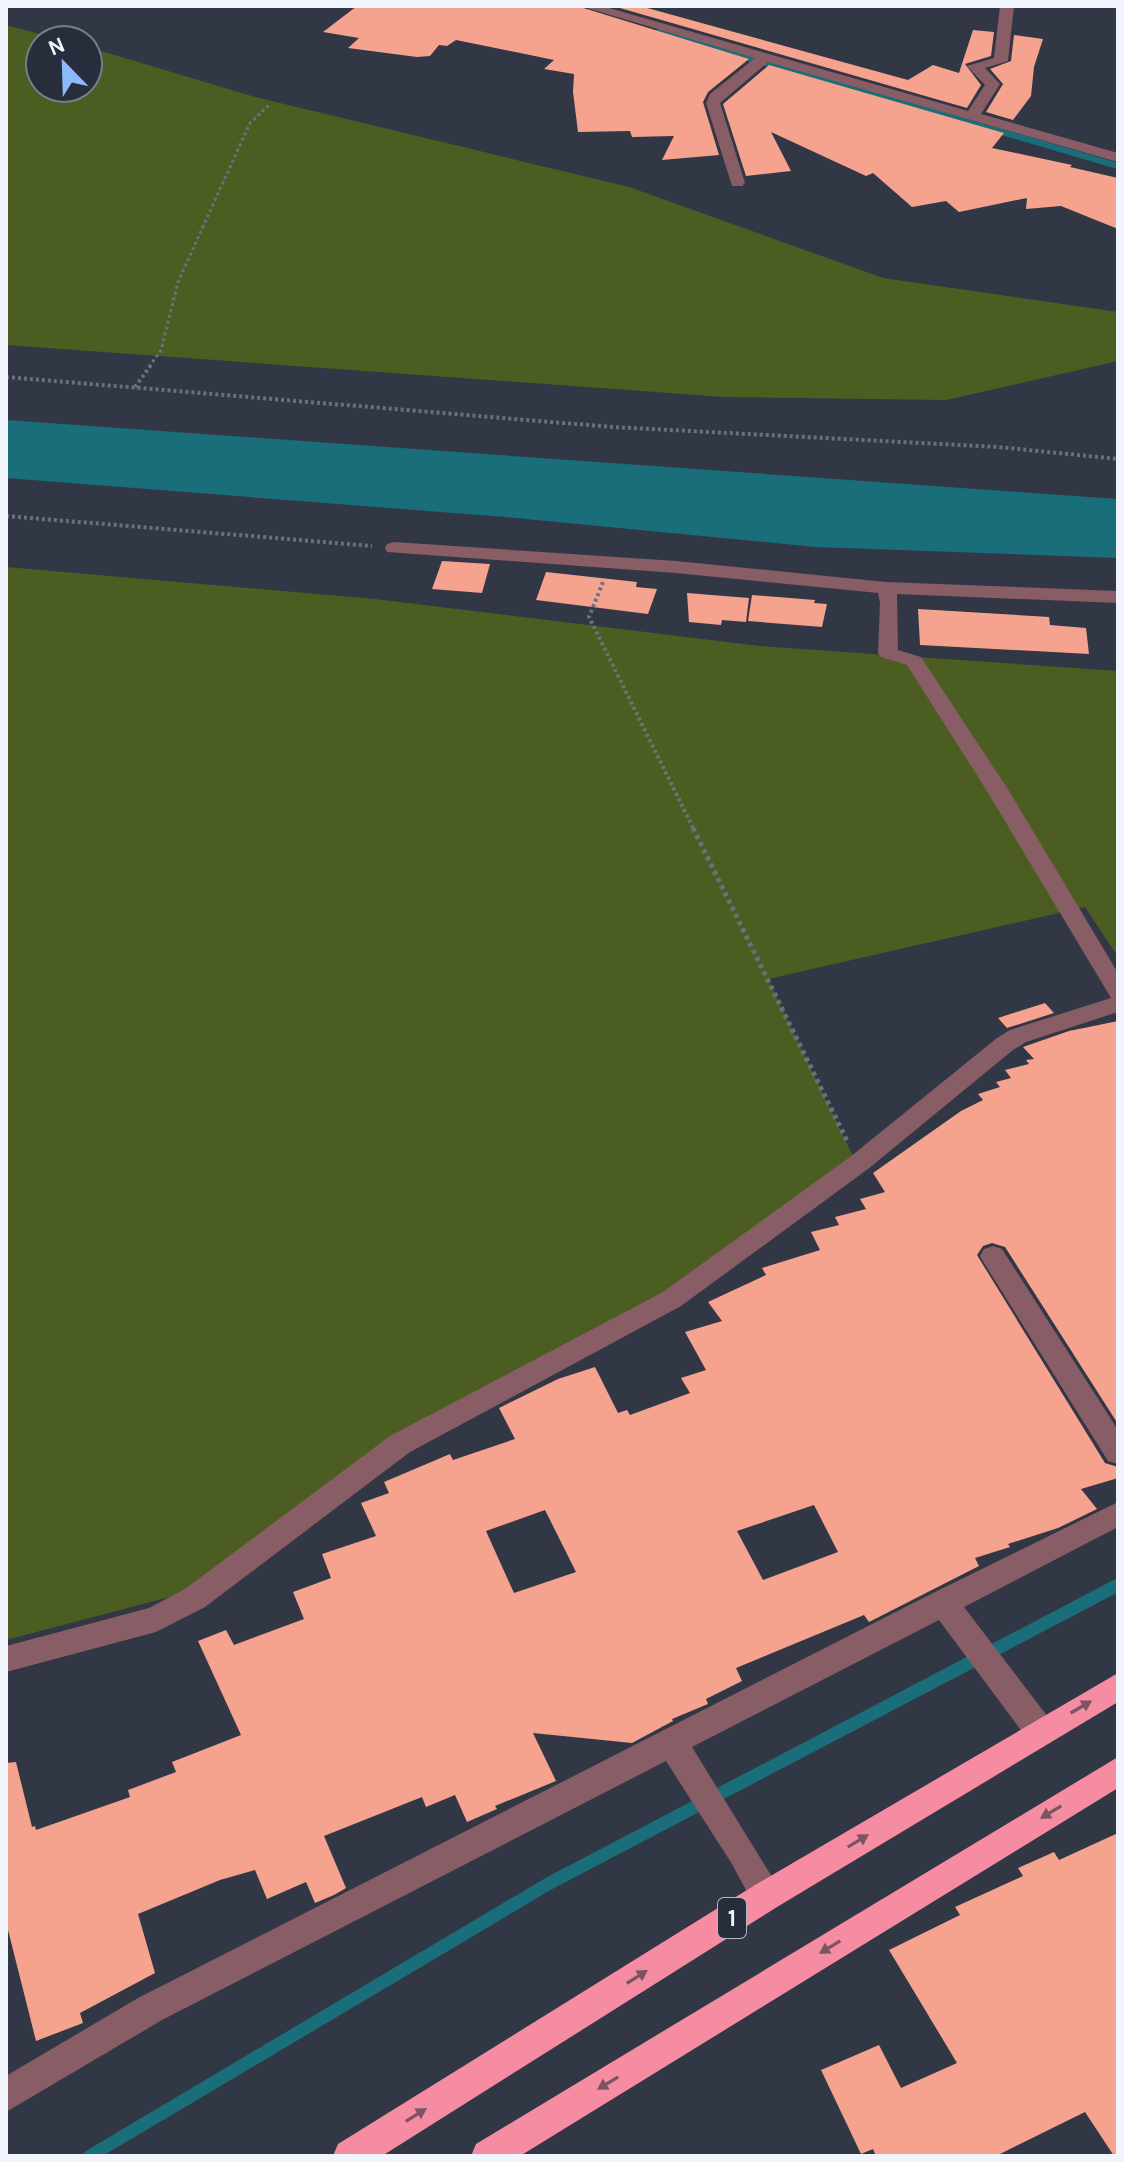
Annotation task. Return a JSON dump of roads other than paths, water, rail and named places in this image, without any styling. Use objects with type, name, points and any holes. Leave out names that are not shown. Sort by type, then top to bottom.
[{"type":"highway","name":"1","points":[[350,2156],[766,1896],[1032,1718],[1118,1686]]},
{"type":"highway","points":[[488,2156],[1118,1771]]},
{"type":"street","points":[[587,6],[1118,158]]},
{"type":"street","points":[[972,116],[993,84],[974,66],[1001,61],[1007,6]]},
{"type":"street","points":[[737,183],[713,103],[715,97],[767,56]]},
{"type":"street","points":[[394,548],[676,567],[886,588],[1118,597]]},
{"type":"street","points":[[886,588],[890,603],[888,653],[914,661],[998,791],[1118,992]]},
{"type":"street","points":[[6,1659],[156,1619],[195,1598],[400,1444],[672,1299],[859,1163],[1005,1044],[1018,1036],[1118,1004]]},
{"type":"street","points":[[993,1256],[1118,1453]]},
{"type":"street","points":[[6,2095],[150,2009],[952,1614],[1118,1514]]},
{"type":"street","points":[[952,1614],[1032,1718]]},
{"type":"street","points":[[677,1752],[743,1854],[766,1896]]},
{"type":"water","points":[[6,420],[1118,499],[1118,558],[815,547],[505,517],[6,478]]},
{"type":"waterway","points":[[659,32],[1118,166]]},
{"type":"waterway","points":[[90,2156],[548,1884],[1118,1585]]}]
